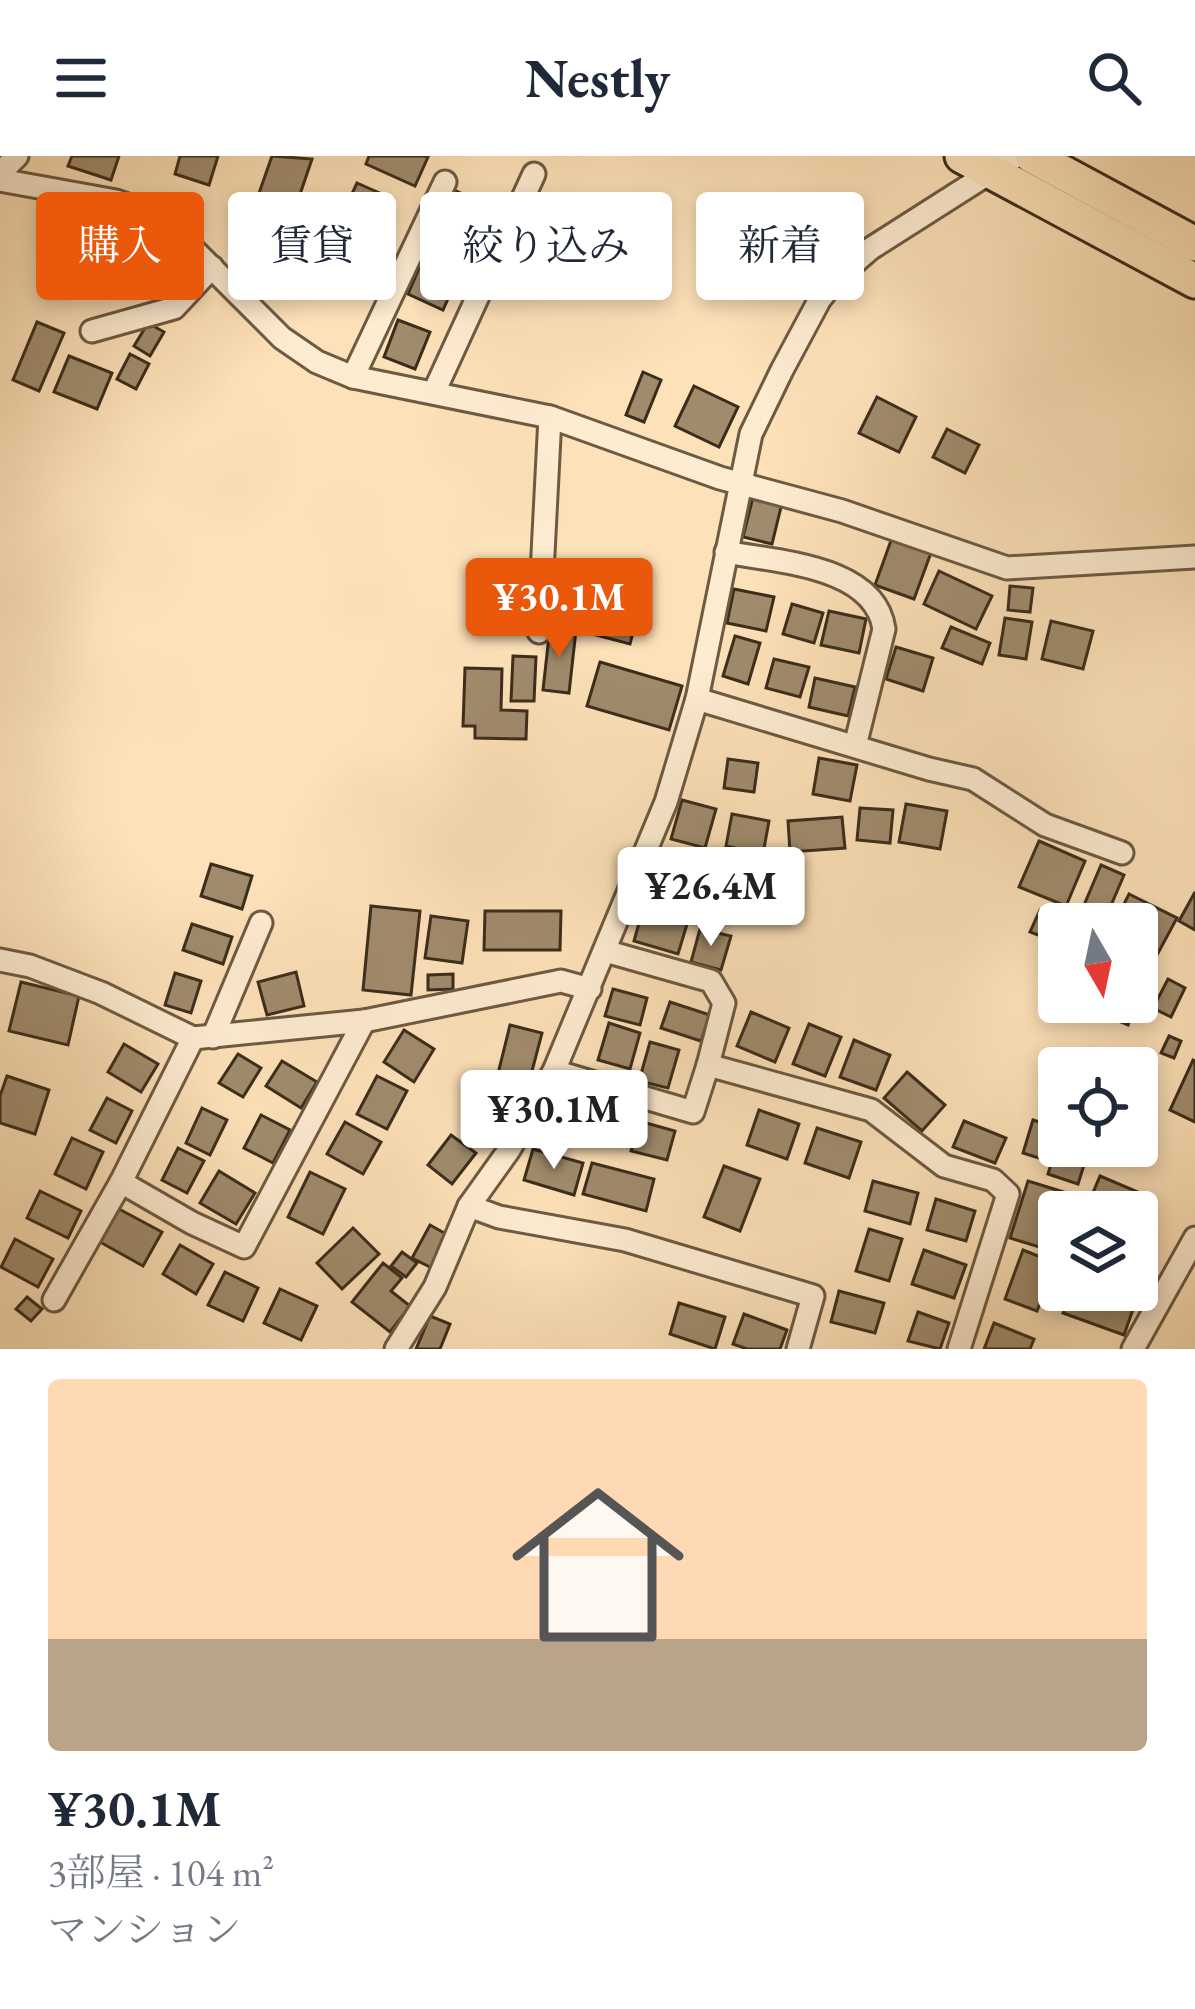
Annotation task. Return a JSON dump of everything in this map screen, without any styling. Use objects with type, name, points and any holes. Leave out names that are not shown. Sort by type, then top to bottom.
[{"type":"highway","points":[[962,156],[1004,165],[1195,281]]},
{"type":"highway","points":[[1032,156],[1195,244]]},
{"type":"street","points":[[17,156],[0,177],[141,210],[172,228],[281,338],[317,362],[353,377],[550,417],[720,478],[932,540],[1007,568],[1195,557]]},
{"type":"street","points":[[395,1349],[435,1286],[469,1206],[509,1150],[554,1071],[666,802],[697,699],[751,434],[830,288],[870,249],[1004,165]]},
{"type":"street","points":[[434,392],[534,174]]},
{"type":"street","points":[[353,377],[445,182]]},
{"type":"street","points":[[92,331],[173,308],[212,268]]},
{"type":"street","points":[[538,632],[550,417]]},
{"type":"street","points":[[726,552],[819,568],[864,590],[881,612],[884,628],[855,746]]},
{"type":"street","points":[[697,699],[973,778],[1045,825],[1122,853]]},
{"type":"street","points":[[54,1300],[202,1038],[260,923]]},
{"type":"street","points":[[554,1071],[693,1112],[724,1003],[711,981],[605,951]]},
{"type":"street","points":[[0,960],[30,966],[100,993],[202,1038],[364,1021],[561,981],[590,989]]},
{"type":"street","points":[[122,1182],[244,1247],[364,1021]]},
{"type":"street","points":[[708,1065],[871,1110],[944,1166],[993,1180],[1008,1194],[958,1349]]},
{"type":"street","points":[[469,1206],[500,1217],[625,1240],[813,1296],[798,1349]]},
{"type":"street","points":[[1133,1349],[1195,1238]]},
{"type":"building","points":[[72,156],[119,156],[111,180],[68,166]]},
{"type":"building","points":[[180,156],[218,156],[209,185],[175,174]]},
{"type":"building","points":[[272,156],[312,159],[301,192],[259,192]]},
{"type":"building","points":[[369,156],[428,157],[415,186],[366,164]]},
{"type":"building","points":[[357,183],[377,192],[353,192]]},
{"type":"building","points":[[420,266],[420,299],[408,294]]},
{"type":"building","points":[[421,300],[447,300],[443,310]]},
{"type":"building","points":[[398,320],[430,332],[415,369],[384,357]]},
{"type":"building","points":[[37,322],[64,333],[39,391],[13,380]]},
{"type":"building","points":[[148,323],[164,332],[150,356],[134,346]]},
{"type":"building","points":[[130,354],[149,364],[136,389],[117,379]]},
{"type":"building","points":[[69,356],[112,373],[97,409],[54,392]]},
{"type":"building","points":[[643,372],[661,380],[644,422],[626,415]]},
{"type":"building","points":[[694,386],[738,407],[719,447],[675,426]]},
{"type":"building","points":[[877,397],[916,417],[899,452],[859,433]]},
{"type":"building","points":[[947,429],[979,445],[965,473],[933,457]]},
{"type":"building","points":[[753,497],[782,503],[772,544],[743,537]]},
{"type":"building","points":[[893,535],[932,550],[914,599],[875,585]]},
{"type":"building","points":[[939,571],[992,596],[976,629],[924,604]]},
{"type":"building","points":[[1010,586],[1033,588],[1030,612],[1008,610]]},
{"type":"building","points":[[734,589],[774,597],[766,631],[727,623]]},
{"type":"building","points":[[792,604],[823,613],[814,643],[783,634]]},
{"type":"building","points":[[595,606],[637,616],[630,644],[588,633]]},
{"type":"building","points":[[829,611],[866,619],[859,653],[821,645]]},
{"type":"building","points":[[1005,618],[1032,622],[1026,659],[999,655]]},
{"type":"building","points":[[1051,621],[1093,631],[1083,669],[1042,659]]},
{"type":"building","points":[[550,627],[576,630],[569,693],[543,690]]},
{"type":"building","points":[[951,627],[990,643],[982,664],[942,648]]},
{"type":"building","points":[[735,636],[760,643],[748,684],[723,676]]},
{"type":"building","points":[[896,647],[933,658],[923,691],[886,679]]},
{"type":"building","points":[[513,656],[536,657],[534,701],[511,701]]},
{"type":"building","points":[[774,659],[809,667],[800,697],[766,688]]},
{"type":"building","points":[[600,662],[682,686],[669,730],[587,706]]},
{"type":"building","points":[[465,668],[502,669],[501,710],[527,711],[526,739],[475,738],[475,726],[463,726]]},
{"type":"building","points":[[815,678],[855,687],[848,716],[809,707]]},
{"type":"building","points":[[819,758],[857,765],[850,801],[813,794]]},
{"type":"building","points":[[728,759],[758,763],[754,792],[724,788]]},
{"type":"building","points":[[682,800],[716,809],[705,848],[671,839]]},
{"type":"building","points":[[906,804],[947,811],[940,849],[899,842]]},
{"type":"building","points":[[860,808],[893,810],[890,843],[857,840]]},
{"type":"building","points":[[732,814],[769,821],[763,854],[726,846]]},
{"type":"building","points":[[842,817],[845,848],[790,852],[788,821]]},
{"type":"building","points":[[1039,841],[1085,861],[1067,903],[1019,887]]},
{"type":"building","points":[[211,864],[252,876],[242,909],[201,896]]},
{"type":"building","points":[[1101,865],[1124,875],[1112,903],[1085,903]]},
{"type":"building","points":[[686,870],[712,875],[709,894],[683,889]]},
{"type":"building","points":[[1195,892],[1195,930],[1179,921]]},
{"type":"building","points":[[1129,894],[1147,903],[1124,903]]},
{"type":"building","points":[[646,898],[691,911],[678,954],[634,941]]},
{"type":"building","points":[[371,906],[420,911],[411,995],[363,990]]},
{"type":"building","points":[[1158,908],[1177,918],[1158,953]]},
{"type":"building","points":[[485,911],[561,911],[560,950],[484,950]]},
{"type":"building","points":[[431,916],[468,921],[462,963],[425,958]]},
{"type":"building","points":[[192,924],[232,937],[223,964],[183,950]]},
{"type":"building","points":[[700,929],[731,936],[721,970],[691,962]]},
{"type":"building","points":[[296,972],[304,1006],[267,1015],[258,982]]},
{"type":"building","points":[[175,973],[201,981],[191,1013],[165,1005]]},
{"type":"building","points":[[453,974],[453,989],[428,990],[428,975]]},
{"type":"building","points":[[1168,979],[1185,988],[1171,1017],[1158,1010],[1158,998]]},
{"type":"building","points":[[21,982],[79,996],[68,1045],[9,1031]]},
{"type":"building","points":[[613,989],[647,998],[640,1025],[605,1016]]},
{"type":"building","points":[[670,1002],[710,1015],[701,1041],[661,1028]]},
{"type":"building","points":[[751,1012],[789,1028],[775,1062],[737,1046]]},
{"type":"building","points":[[609,1023],[640,1033],[630,1069],[598,1060]]},
{"type":"building","points":[[809,1024],[841,1037],[825,1076],[793,1064]]},
{"type":"building","points":[[510,1025],[542,1033],[526,1094],[495,1086]]},
{"type":"building","points":[[404,1030],[434,1049],[414,1082],[384,1062]]},
{"type":"building","points":[[1169,1036],[1181,1041],[1174,1058],[1161,1053]]},
{"type":"building","points":[[854,1040],[890,1055],[876,1090],[840,1077]]},
{"type":"building","points":[[650,1042],[679,1050],[668,1088],[639,1081]]},
{"type":"building","points":[[124,1044],[158,1064],[141,1092],[108,1072]]},
{"type":"building","points":[[238,1054],[261,1068],[243,1097],[219,1083]]},
{"type":"building","points":[[282,1061],[317,1082],[301,1108],[266,1086]]},
{"type":"building","points":[[1195,1061],[1195,1122],[1170,1110]]},
{"type":"building","points":[[907,1072],[945,1105],[922,1131],[884,1098]]},
{"type":"building","points":[[7,1076],[49,1090],[35,1134],[0,1123],[0,1096]]},
{"type":"building","points":[[377,1076],[407,1091],[387,1129],[357,1114]]},
{"type":"building","points":[[484,1095],[510,1117],[494,1137],[467,1115]]},
{"type":"building","points":[[107,1098],[132,1111],[116,1143],[90,1130]]},
{"type":"building","points":[[569,1104],[617,1117],[609,1146],[561,1134]]},
{"type":"building","points":[[202,1108],[227,1120],[210,1155],[186,1143]]},
{"type":"building","points":[[759,1110],[799,1124],[787,1159],[747,1145]]},
{"type":"building","points":[[261,1115],[290,1130],[273,1163],[244,1148]]},
{"type":"building","points":[[1033,1120],[1038,1122],[1038,1158],[1023,1153]]},
{"type":"building","points":[[639,1121],[675,1131],[667,1160],[631,1151]]},
{"type":"building","points":[[964,1121],[1006,1138],[995,1163],[953,1147]]},
{"type":"building","points":[[345,1122],[381,1142],[363,1174],[327,1154]]},
{"type":"building","points":[[817,1128],[861,1142],[849,1178],[805,1163]]},
{"type":"building","points":[[451,1135],[476,1153],[452,1184],[428,1165]]},
{"type":"building","points":[[72,1138],[103,1152],[86,1189],[55,1174]]},
{"type":"building","points":[[178,1148],[204,1161],[187,1193],[162,1180]]},
{"type":"building","points":[[533,1149],[583,1163],[574,1195],[524,1180]]},
{"type":"building","points":[[592,1163],[654,1179],[646,1211],[583,1194]]},
{"type":"building","points":[[724,1166],[760,1179],[740,1231],[704,1217]]},
{"type":"building","points":[[1050,1167],[1083,1167],[1078,1184],[1048,1174]]},
{"type":"building","points":[[219,1171],[255,1193],[236,1224],[200,1203]]},
{"type":"building","points":[[310,1172],[345,1189],[323,1234],[288,1217]]},
{"type":"building","points":[[1100,1176],[1136,1191],[1094,1191]]},
{"type":"building","points":[[873,1181],[918,1193],[910,1224],[865,1211]]},
{"type":"building","points":[[1028,1181],[1060,1191],[1038,1191],[1038,1247],[1010,1238]]},
{"type":"building","points":[[40,1191],[81,1211],[68,1238],[27,1218]]},
{"type":"building","points":[[936,1199],[975,1211],[966,1241],[927,1230]]},
{"type":"building","points":[[119,1209],[162,1232],[143,1266],[100,1242]]},
{"type":"building","points":[[430,1225],[448,1235],[432,1268],[412,1258]]},
{"type":"building","points":[[353,1228],[379,1254],[342,1289],[317,1263]]},
{"type":"building","points":[[869,1229],[902,1239],[889,1281],[856,1271]]},
{"type":"building","points":[[15,1239],[53,1259],[38,1287],[1,1267]]},
{"type":"building","points":[[180,1245],[213,1264],[196,1294],[163,1274]]},
{"type":"building","points":[[924,1250],[966,1265],[954,1298],[912,1284]]},
{"type":"building","points":[[1023,1250],[1038,1256],[1037,1311],[1005,1299]]},
{"type":"building","points":[[402,1252],[417,1263],[406,1277],[391,1266]]},
{"type":"building","points":[[383,1263],[402,1278],[391,1291],[410,1306],[390,1332],[352,1302]]},
{"type":"building","points":[[225,1272],[258,1288],[243,1321],[208,1305]]},
{"type":"building","points":[[280,1289],[317,1306],[301,1340],[264,1323]]},
{"type":"building","points":[[839,1291],[884,1303],[875,1333],[831,1322]]},
{"type":"building","points":[[27,1297],[42,1309],[31,1321],[16,1309]]},
{"type":"building","points":[[679,1303],[725,1317],[715,1349],[670,1334]]},
{"type":"building","points":[[1064,1311],[1132,1311],[1124,1335]]},
{"type":"building","points":[[918,1312],[949,1323],[940,1349],[908,1341]]},
{"type":"building","points":[[744,1314],[787,1330],[780,1349],[733,1344]]},
{"type":"building","points":[[430,1316],[450,1324],[440,1349],[416,1349]]},
{"type":"building","points":[[994,1323],[1034,1339],[1030,1349],[984,1349]]}]
